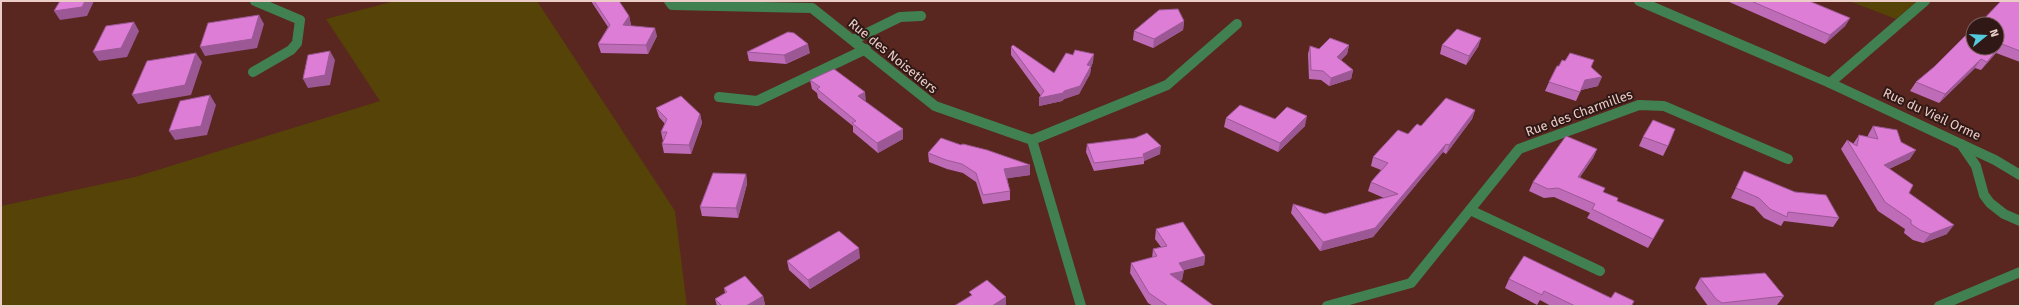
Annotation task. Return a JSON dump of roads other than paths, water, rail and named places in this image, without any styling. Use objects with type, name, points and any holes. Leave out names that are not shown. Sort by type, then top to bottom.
[{"type":"street","points":[[253,72],[291,50],[297,43],[300,20],[255,1]]},
{"type":"street","name":"Rue des Noisetiers","points":[[669,1],[672,6],[813,4],[853,40],[936,106],[1032,140]]},
{"type":"street","name":"Rue du Vieil Orme","points":[[1640,1],[1830,83],[1960,143],[1995,160],[2020,175]]},
{"type":"street","points":[[1830,83],[1925,1]]},
{"type":"street","points":[[853,40],[900,17],[921,16]]},
{"type":"street","points":[[1081,306],[1032,140],[1167,85],[1237,24]]},
{"type":"street","points":[[719,97],[757,101],[866,49]]},
{"type":"street","name":"Rue des Charmilles","points":[[1327,306],[1411,283],[1519,149],[1639,105],[1664,106],[1788,159]]},
{"type":"street","points":[[1960,143],[1976,166],[1984,195],[1990,203],[2004,214],[2020,221]]},
{"type":"street","points":[[1470,210],[1600,270]]},
{"type":"street","points":[[1939,306],[2020,272]]}]
